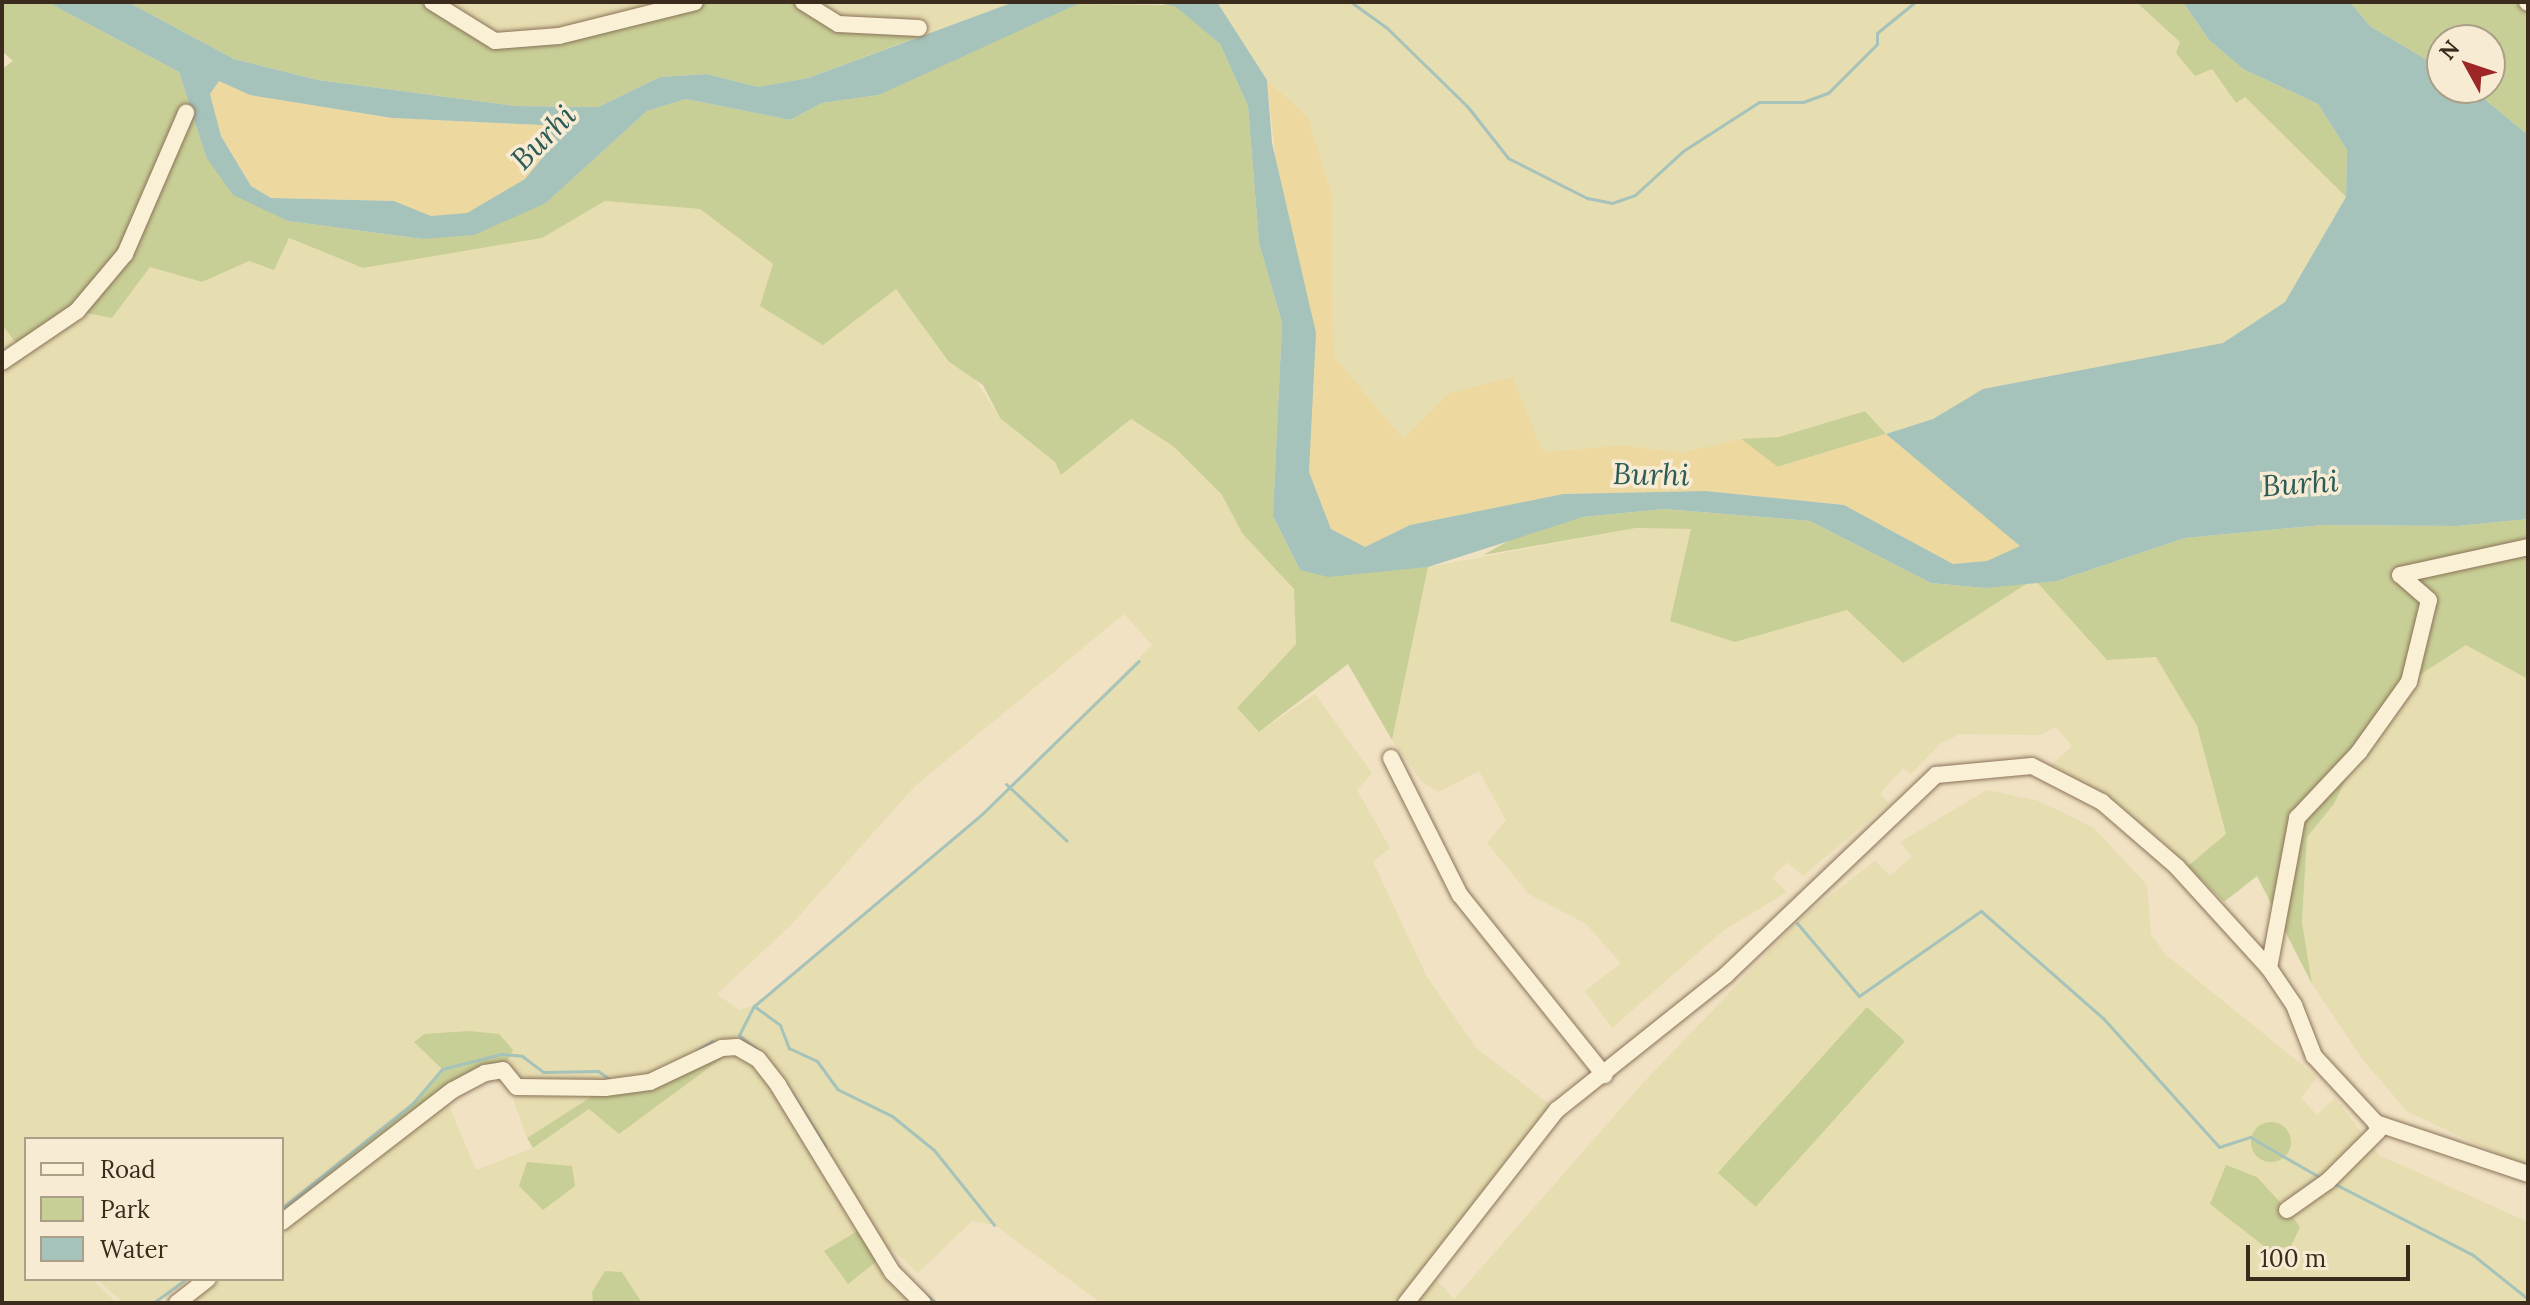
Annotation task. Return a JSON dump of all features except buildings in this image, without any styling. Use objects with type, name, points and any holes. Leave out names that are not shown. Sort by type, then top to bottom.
[{"type":"street","points":[[432,2],[495,41],[559,36],[695,2]]},
{"type":"street","points":[[803,2],[838,24],[919,28]]},
{"type":"street","points":[[2,362],[77,311],[125,254],[186,113]]},
{"type":"street","points":[[2269,968],[2297,818],[2359,752],[2409,682],[2429,600],[2400,575],[2528,547]]},
{"type":"street","points":[[1391,758],[1460,895],[1604,1075]]},
{"type":"street","points":[[1406,1303],[1557,1110],[1726,975],[1936,775],[2032,766],[2102,802],[2167,858],[2269,968],[2294,1005],[2314,1056],[2376,1123],[2528,1174]]},
{"type":"street","points":[[284,1220],[453,1090],[485,1073],[503,1070],[517,1087],[605,1088],[650,1082],[722,1048],[737,1047],[758,1059],[778,1085],[887,1264],[923,1303]]},
{"type":"street","points":[[2287,1210],[2338,1172],[2378,1131],[2376,1123]]},
{"type":"street","points":[[177,1303],[205,1281]]},
{"type":"shaded area","points":[[432,2],[695,2],[495,41]]},
{"type":"shaded area","points":[[803,2],[1014,2],[918,37],[919,29],[838,24]]},
{"type":"shaded area","points":[[1217,2],[2135,2],[2212,69],[2236,102],[2245,97],[2346,197],[2285,302],[2223,343],[1983,389],[1933,419],[1886,434],[1865,411],[1779,437],[1682,453],[1623,445],[1543,452],[1448,394],[1403,439],[1333,355],[1332,196],[1308,117],[1267,80]]},
{"type":"shaded area","points":[[605,201],[700,209],[773,264],[896,288],[947,361],[969,370],[1000,418],[1055,462],[1061,474],[1131,419],[1173,446],[1222,495],[1242,533],[1294,588],[1296,644],[1237,709],[1259,732],[1315,694],[1372,773],[1357,790],[1390,848],[1373,862],[1426,975],[1475,1047],[1557,1110],[1435,1278],[1454,1299],[1644,1082],[1802,917],[1875,861],[1890,876],[1912,856],[1900,842],[1987,790],[2039,801],[2094,828],[2147,885],[2151,934],[2165,954],[2317,1077],[2301,1098],[2317,1115],[2335,1098],[2379,1155],[2528,1222],[2528,1303],[1101,1303],[995,1225],[972,1221],[918,1273],[892,1249],[882,1257],[914,1296],[908,1303],[177,1303],[205,1281],[284,1281],[284,1220],[445,1096],[476,1170],[533,1148],[590,1109],[650,1082],[605,1088],[527,1138],[503,1070],[415,1042],[442,1069],[413,1103],[284,1206],[284,1137],[24,1137],[24,1281],[94,1281],[117,1303],[2,1303],[2,325],[21,349],[77,311],[112,318],[150,267],[202,282],[288,238],[363,268],[542,238]],"holes":[[[1124,614],[1152,645],[982,814],[754,1006],[739,1010],[717,994],[790,926],[915,786]]]},
{"type":"shaded area","points":[[1636,528],[1691,529],[1735,642],[1847,610],[1903,663],[2034,579],[2107,660],[2156,657],[2197,726],[2226,834],[2188,866],[2159,837],[2052,764],[2072,746],[2056,727],[2040,735],[1960,734],[1941,743],[1911,774],[1903,768],[1880,794],[1889,803],[1803,876],[1787,862],[1772,878],[1787,892],[1724,930],[1612,1028],[1585,991],[1621,963],[1586,924],[1529,894],[1487,843],[1506,820],[1479,771],[1438,792],[1423,783],[1392,740],[1428,567]]},
{"type":"shaded area","points":[[2466,645],[2528,670],[2528,1168],[2408,1112],[2363,1060],[2312,984],[2302,922],[2307,837],[2334,804],[2359,752],[2409,682]]},
{"type":"shaded area","points":[[98,1281],[183,1281],[152,1303],[124,1303]]},
{"type":"green space","points":[[2,2],[47,2],[179,72],[206,157],[288,221],[422,239],[546,203],[647,111],[686,99],[790,120],[822,103],[879,95],[1071,4],[1175,5],[1220,44],[1248,106],[1259,243],[1282,323],[1273,516],[1300,570],[1428,567],[1392,740],[1348,664],[1259,732],[1237,708],[1296,644],[1294,589],[1242,533],[1222,495],[1173,446],[1131,419],[1061,475],[1055,462],[1000,418],[983,385],[948,361],[896,289],[823,345],[760,306],[773,264],[700,209],[605,201],[542,238],[363,268],[289,238],[274,270],[249,261],[202,282],[150,267],[112,318],[77,311],[21,349],[2,325],[2,69],[13,61],[2,51]]},
{"type":"green space","points":[[128,2],[432,2],[495,41],[695,2],[803,2],[814,12],[919,28],[918,37],[808,78],[758,87],[707,74],[660,77],[598,107],[515,106],[318,80],[234,59]]},
{"type":"green space","points":[[2136,2],[2183,2],[2209,40],[2243,69],[2318,104],[2347,150],[2346,197],[2245,97],[2236,103],[2212,69],[2195,76],[2176,53],[2180,42]]},
{"type":"green space","points":[[2350,2],[2527,2],[2528,135],[2490,104],[2506,104],[2506,24],[2426,24],[2426,59],[2370,26]]},
{"type":"green space","points":[[1865,411],[1886,434],[1777,467],[1741,439],[1779,437]]},
{"type":"green space","points":[[1664,509],[1810,521],[1931,583],[1985,588],[2034,579],[1903,663],[1847,610],[1735,642],[1670,621],[1691,529],[1636,528],[1483,555],[1523,533],[1583,517]]},
{"type":"green space","points":[[2528,519],[2528,679],[2466,645],[2409,682],[2359,752],[2334,804],[2307,837],[2302,922],[2312,984],[2257,876],[2224,902],[2188,866],[2226,834],[2197,726],[2156,657],[2107,660],[2034,579],[2057,581],[2185,538],[2323,525],[2457,526]]},
{"type":"green space","points":[[1867,1007],[1905,1041],[1756,1207],[1718,1173]]},
{"type":"green space","points":[[469,1031],[499,1034],[513,1050],[503,1070],[485,1073],[284,1221],[284,1206],[413,1103],[442,1069],[414,1042],[424,1034]]},
{"type":"green space","points":[[737,1047],[619,1134],[589,1109],[533,1148],[527,1138],[605,1088]]},
{"type":"green space","points":[[2271,1122],[2285,1128],[2291,1142],[2285,1156],[2271,1162],[2257,1156],[2251,1142],[2257,1128]]},
{"type":"green space","points":[[527,1162],[572,1166],[575,1186],[543,1210],[519,1186]]},
{"type":"green space","points":[[2226,1165],[2257,1177],[2287,1210],[2300,1227],[2291,1246],[2269,1250],[2210,1204]]},
{"type":"green space","points":[[864,1227],[882,1257],[848,1284],[824,1251]]},
{"type":"green space","points":[[605,1271],[622,1272],[642,1303],[593,1303],[592,1292]]},
{"type":"sand","points":[[219,80],[250,95],[392,118],[543,125],[557,140],[525,179],[467,213],[431,216],[394,201],[271,198],[251,186],[221,136],[210,94]]},
{"type":"sand","points":[[1267,80],[1308,117],[1332,196],[1333,355],[1403,439],[1448,394],[1512,377],[1543,452],[1623,445],[1682,453],[1741,439],[1778,467],[1886,434],[2021,546],[1987,562],[1953,564],[1844,505],[1705,491],[1563,494],[1410,525],[1365,547],[1331,529],[1309,472]]},
{"type":"water","points":[[47,2],[128,2],[234,59],[318,80],[515,106],[598,107],[660,77],[707,74],[758,87],[808,78],[1014,2],[1082,2],[879,95],[822,103],[790,120],[686,99],[647,111],[546,203],[474,235],[422,239],[288,221],[233,195],[206,157],[179,72]],"holes":[[[219,81],[250,95],[392,118],[543,125],[557,140],[525,179],[467,213],[431,216],[394,201],[271,198],[251,186],[221,136],[210,94]]]},
{"type":"water","name":"Burhi","points":[[1150,2],[1217,2],[1267,80],[1272,143],[1316,333],[1309,472],[1331,529],[1365,547],[1410,525],[1563,494],[1705,491],[1844,505],[1953,564],[1987,561],[2020,546],[1886,434],[1933,419],[1983,389],[2223,343],[2285,302],[2346,197],[2347,150],[2318,104],[2243,69],[2209,40],[2183,2],[2350,2],[2370,26],[2426,59],[2426,104],[2490,104],[2528,135],[2528,519],[2457,526],[2323,525],[2185,538],[2057,581],[1985,588],[1931,583],[1810,521],[1664,509],[1583,517],[1428,567],[1328,577],[1300,570],[1273,516],[1282,323],[1259,243],[1248,106],[1220,44],[1175,6]]},
{"type":"waterway","points":[[1351,2],[1387,28],[1467,106],[1508,158],[1587,198],[1612,203],[1635,195],[1683,151],[1759,102],[1803,102],[1828,93],[1877,44],[1877,33],[1915,2]]},
{"type":"waterway","points":[[756,1049],[739,1035],[754,1006],[982,814],[1139,661]]},
{"type":"waterway","points":[[1006,784],[1067,841]]},
{"type":"waterway","points":[[1797,923],[1859,996],[1981,911],[2103,1018],[2219,1147],[2250,1137],[2321,1178]]},
{"type":"waterway","points":[[754,1006],[780,1025],[789,1048],[817,1061],[837,1089],[892,1116],[934,1150],[994,1225]]},
{"type":"waterway","points":[[692,1054],[712,1041]]},
{"type":"waterway","points":[[284,1206],[413,1103],[442,1069],[501,1054],[522,1056],[543,1072],[598,1071],[611,1080]]},
{"type":"waterway","points":[[791,1092],[825,1146]]},
{"type":"waterway","points":[[2335,1184],[2473,1255],[2528,1299]]},
{"type":"waterway","points":[[153,1303],[183,1281]]},
{"type":"waterway","points":[[927,1296],[937,1303]]}]
